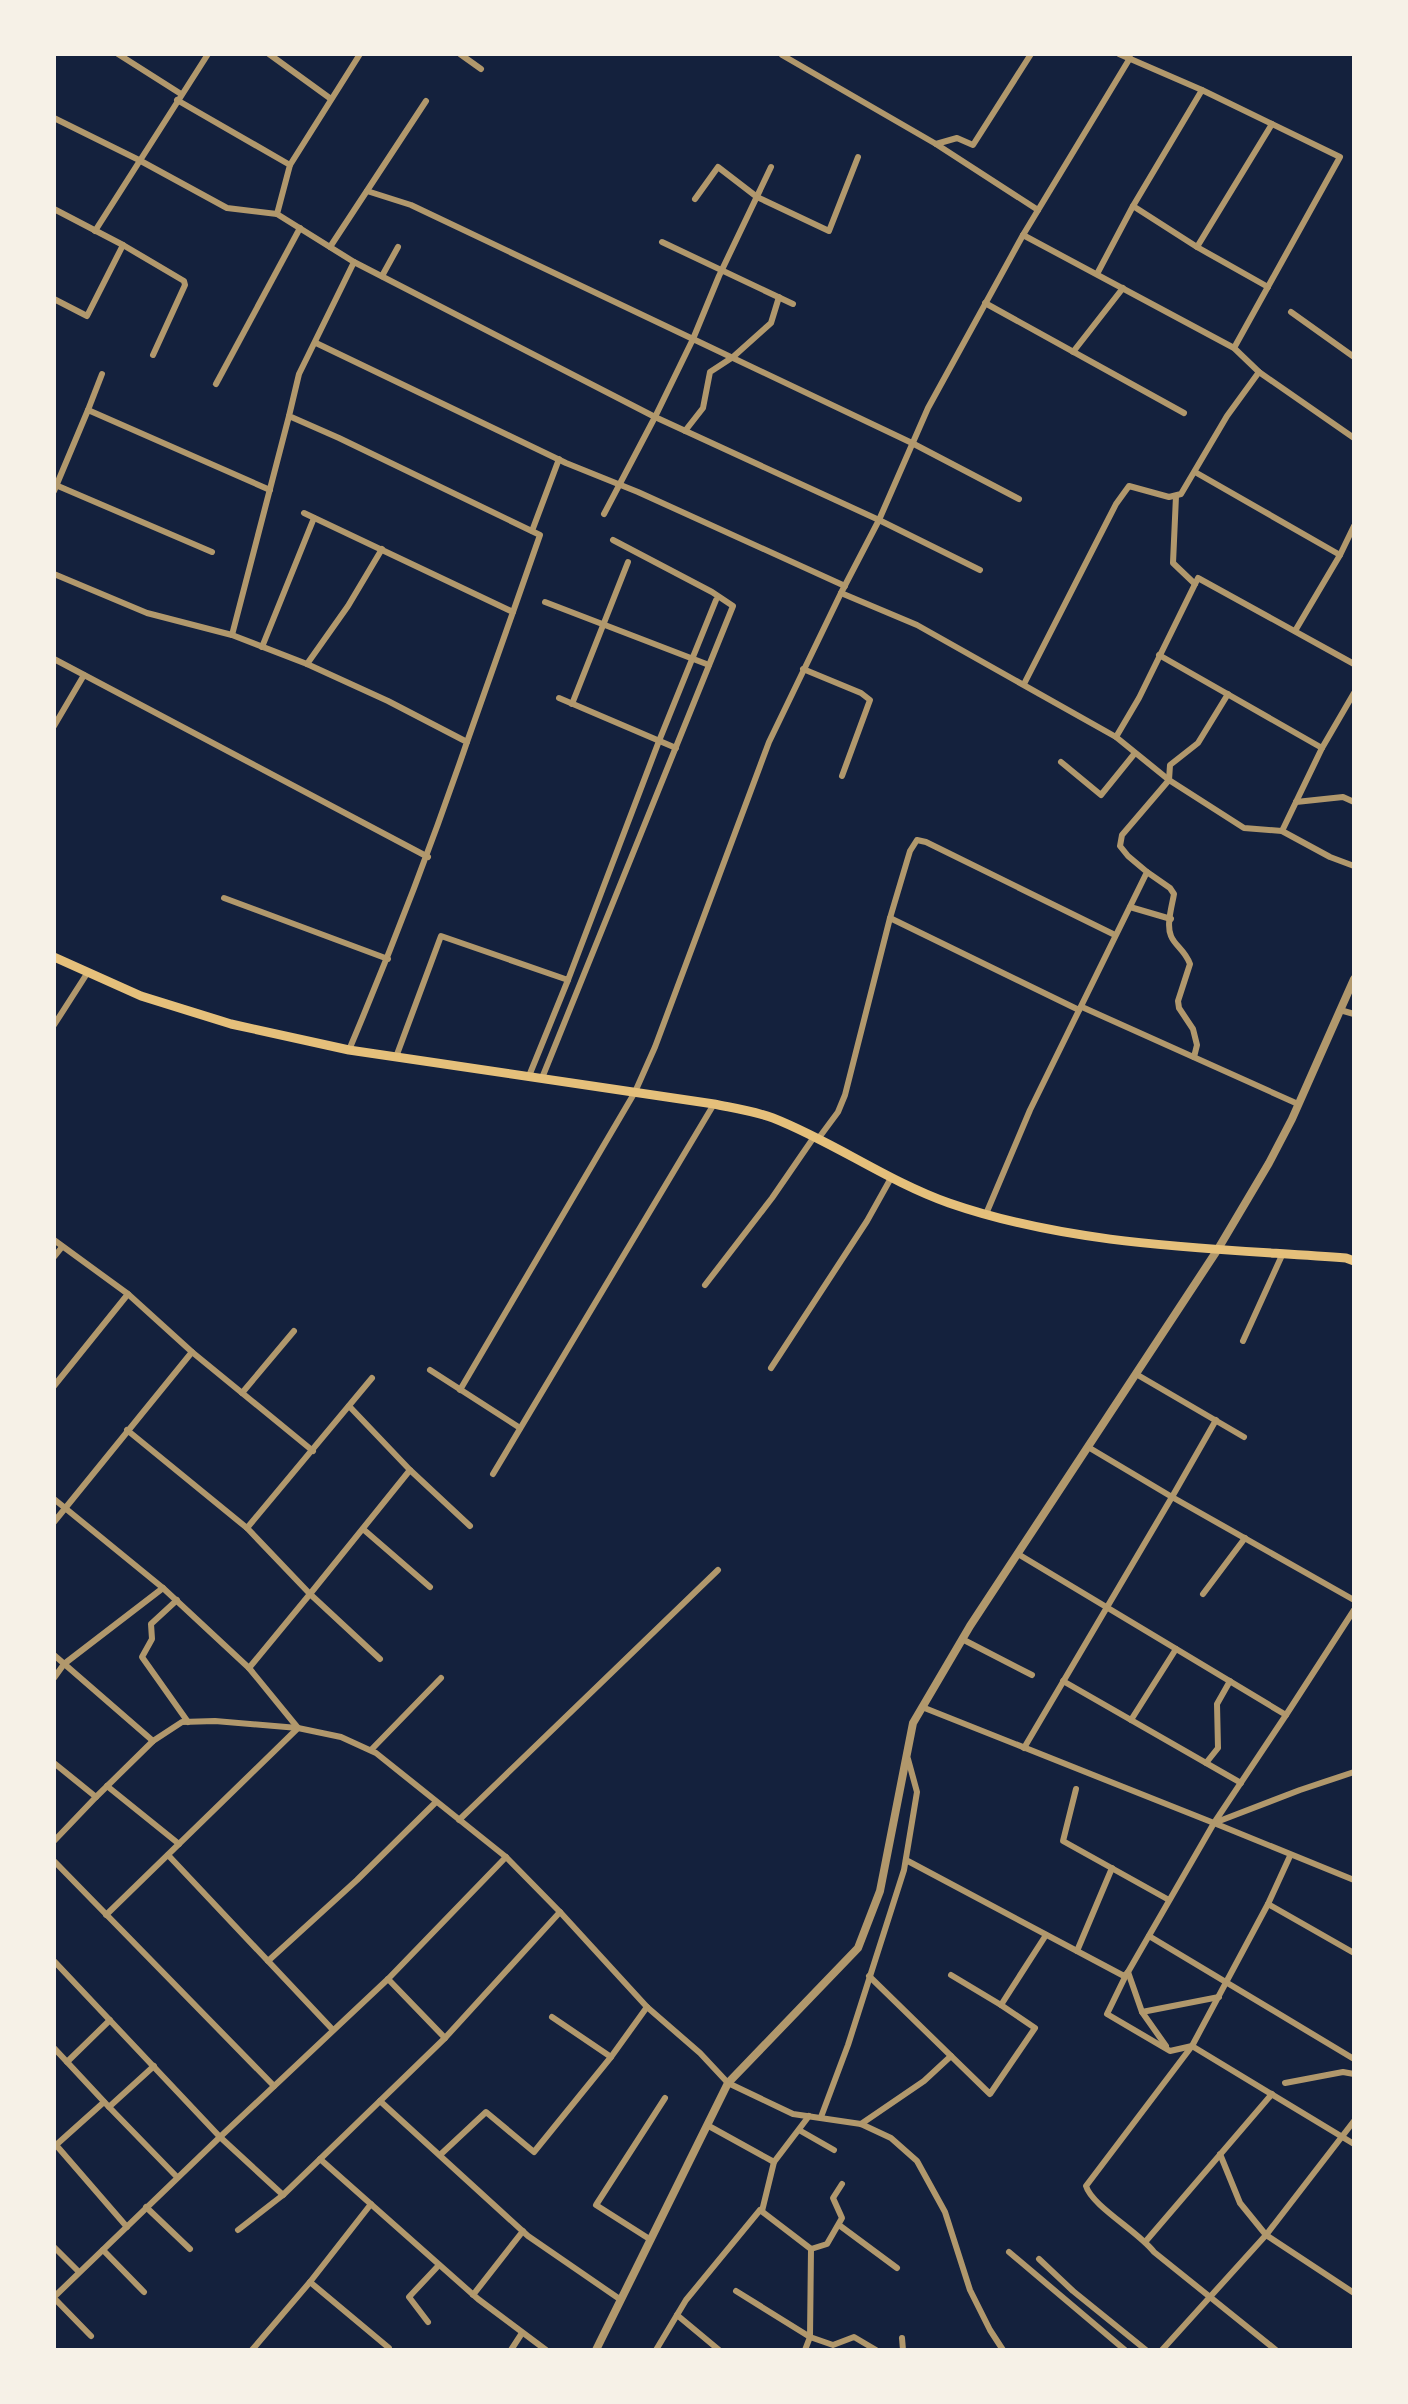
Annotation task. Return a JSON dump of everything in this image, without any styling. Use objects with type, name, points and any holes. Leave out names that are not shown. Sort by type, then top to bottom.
[{"type":"main road","points":[[54,957],[141,996],[231,1024],[349,1050],[714,1104],[770,1117],[891,1178],[950,1203],[1040,1229],[1088,1238],[1354,1261]]},
{"type":"street","points":[[118,54],[179,97],[290,165]]},
{"type":"street","points":[[95,231],[208,54]]},
{"type":"street","points":[[269,54],[331,99]]},
{"type":"street","points":[[277,214],[290,165],[360,54]]},
{"type":"street","points":[[460,54],[481,69]]},
{"type":"street","points":[[936,144],[957,138],[973,145],[1031,54]]},
{"type":"street","points":[[1119,54],[1202,90],[1340,157],[1234,348]]},
{"type":"street","points":[[782,55],[936,144],[1038,210]]},
{"type":"street","points":[[460,1390],[635,1092],[655,1047],[769,742],[879,520],[928,408],[1023,235],[1130,58]]},
{"type":"street","points":[[1097,274],[1133,206],[1202,90]]},
{"type":"street","points":[[330,247],[426,101]]},
{"type":"street","points":[[54,118],[227,208],[277,214],[354,262],[655,417],[980,570]]},
{"type":"street","points":[[1197,247],[1272,124]]},
{"type":"street","points":[[695,199],[718,167],[757,197],[829,231],[858,157]]},
{"type":"street","points":[[604,514],[693,339],[771,167]]},
{"type":"street","points":[[367,191],[411,205],[733,357],[912,443],[1019,499]]},
{"type":"street","points":[[1133,206],[1268,287]]},
{"type":"street","points":[[54,209],[123,245],[178,277],[185,285],[153,355]]},
{"type":"street","points":[[216,384],[300,228]]},
{"type":"street","points":[[1023,235],[1234,348],[1259,372],[1354,438]]},
{"type":"street","points":[[662,242],[793,304]]},
{"type":"street","points":[[54,299],[87,316],[123,245]]},
{"type":"street","points":[[382,276],[398,247]]},
{"type":"street","points":[[232,635],[299,374],[354,262]]},
{"type":"street","points":[[1073,352],[1123,288]]},
{"type":"street","points":[[685,431],[703,408],[710,372],[733,357],[771,323],[779,297]]},
{"type":"street","points":[[985,303],[1184,413]]},
{"type":"street","points":[[1291,312],[1354,357]]},
{"type":"street","points":[[316,343],[917,625],[1116,737],[1169,780],[1244,828],[1282,831],[1354,866]]},
{"type":"street","points":[[1024,684],[1116,504],[1129,486],[1169,497],[1181,494],[1227,416],[1259,372]]},
{"type":"street","points":[[102,374],[56,488],[212,552]]},
{"type":"street","points":[[88,410],[270,490]]},
{"type":"street","points":[[289,416],[540,535],[428,857],[349,1050]]},
{"type":"street","points":[[532,531],[559,459]]},
{"type":"street","points":[[1195,472],[1340,555]]},
{"type":"street","points":[[1176,496],[1173,563],[1195,584]]},
{"type":"street","points":[[304,513],[513,612]]},
{"type":"street","points":[[262,647],[314,518]]},
{"type":"street","points":[[1295,631],[1354,526]]},
{"type":"street","points":[[542,1078],[733,606],[613,540]]},
{"type":"street","points":[[307,664],[348,606],[382,549]]},
{"type":"street","points":[[572,704],[628,562]]},
{"type":"street","points":[[54,574],[147,613],[232,635],[307,664],[467,742]]},
{"type":"street","points":[[1116,737],[1139,698],[1198,578],[1354,664]]},
{"type":"street","points":[[529,1076],[716,600]]},
{"type":"street","points":[[545,602],[709,665]]},
{"type":"street","points":[[1159,655],[1322,748]]},
{"type":"street","points":[[54,659],[428,857]]},
{"type":"street","points":[[803,669],[861,693],[870,700],[842,776]]},
{"type":"street","points":[[54,726],[84,675]]},
{"type":"street","points":[[1282,831],[1322,748],[1354,693]]},
{"type":"street","points":[[1194,1057],[1197,1045],[1193,1029],[1179,1008],[1178,1001],[1190,964],[1186,952],[1172,939],[1169,929],[1174,894],[1120,846],[1122,835],[1169,780],[1170,765],[1198,743],[1228,694]]},
{"type":"street","points":[[559,698],[676,748]]},
{"type":"street","points":[[1061,762],[1101,795],[1135,753]]},
{"type":"street","points":[[1296,802],[1343,797],[1354,802]]},
{"type":"street","points":[[705,1285],[838,1112],[890,918],[910,851],[917,840],[1115,935]]},
{"type":"street","points":[[986,1214],[1030,1110],[1147,872]]},
{"type":"street","points":[[224,898],[388,959]]},
{"type":"street","points":[[1130,907],[1171,919]]},
{"type":"street","points":[[890,918],[1080,1008],[1298,1104]]},
{"type":"street","points":[[396,1057],[441,936],[568,980]]},
{"type":"street","points":[[54,1025],[88,972]]},
{"type":"street","points":[[596,2350],[728,2083],[858,1948],[880,1891],[913,1723],[962,1639],[1218,1249],[1269,1163],[1354,979]]},
{"type":"street","points":[[1340,1010],[1354,1014]]},
{"type":"street","points":[[493,1474],[714,1104]]},
{"type":"street","points":[[771,1368],[867,1221],[891,1178]]},
{"type":"street","points":[[54,1240],[128,1294],[192,1352],[313,1451]]},
{"type":"street","points":[[54,1257],[62,1247]]},
{"type":"street","points":[[1243,1341],[1283,1253]]},
{"type":"street","points":[[54,1386],[128,1294]]},
{"type":"street","points":[[242,1393],[294,1331]]},
{"type":"street","points":[[54,1522],[192,1352]]},
{"type":"street","points":[[430,1370],[520,1428]]},
{"type":"street","points":[[1136,1374],[1244,1437]]},
{"type":"street","points":[[247,1528],[372,1378]]},
{"type":"street","points":[[349,1406],[410,1470],[470,1526]]},
{"type":"street","points":[[1024,1748],[1216,1420]]},
{"type":"street","points":[[127,1430],[247,1528],[310,1594],[380,1659]]},
{"type":"street","points":[[1088,1447],[1354,1600]]},
{"type":"street","points":[[249,1668],[410,1470]]},
{"type":"street","points":[[54,1499],[177,1600],[249,1668],[298,1728]]},
{"type":"street","points":[[363,1529],[430,1587]]},
{"type":"street","points":[[1203,1594],[1245,1538]]},
{"type":"street","points":[[1018,1554],[1286,1715]]},
{"type":"street","points":[[459,1820],[718,1570]]},
{"type":"street","points":[[54,1678],[64,1664],[163,1588]]},
{"type":"street","points":[[177,1600],[151,1624],[152,1639],[142,1657],[188,1722]]},
{"type":"street","points":[[1354,1610],[1214,1823],[1107,2014],[1170,2051],[1192,2046],[1354,2144]]},
{"type":"street","points":[[962,1639],[1032,1675]]},
{"type":"street","points":[[1131,1720],[1176,1649]]},
{"type":"street","points":[[54,1655],[153,1741]]},
{"type":"street","points":[[371,1750],[441,1678]]},
{"type":"street","points":[[1063,1681],[1241,1783]]},
{"type":"street","points":[[1206,1763],[1218,1748],[1217,1704],[1230,1681]]},
{"type":"street","points":[[922,1707],[1354,1881]]},
{"type":"street","points":[[54,1841],[153,1741],[182,1722],[215,1721],[298,1728],[341,1737],[371,1750],[506,1857],[647,2007],[700,2053],[728,2083],[793,2114],[861,2124],[891,2138],[917,2161],[945,2212],[970,2290],[1003,2350]]},
{"type":"street","points":[[106,1915],[298,1728]]},
{"type":"street","points":[[821,2117],[848,2045],[906,1860],[917,1792],[907,1756]]},
{"type":"street","points":[[54,1763],[96,1797]]},
{"type":"street","points":[[1214,1823],[1354,1772]]},
{"type":"street","points":[[107,1786],[179,1844]]},
{"type":"street","points":[[1076,1789],[1063,1841],[1169,1900]]},
{"type":"street","points":[[268,1961],[436,1802]]},
{"type":"street","points":[[168,1855],[333,2030]]},
{"type":"street","points":[[1276,2350],[1154,2252],[1146,2241],[1096,2200],[1086,2186],[1192,2046],[1268,1904],[1290,1856]]},
{"type":"street","points":[[91,2336],[54,2297],[388,1979],[506,1857]]},
{"type":"street","points":[[906,1860],[1124,1976],[1128,1972]]},
{"type":"street","points":[[54,1861],[274,2086]]},
{"type":"street","points":[[1077,1951],[1112,1868]]},
{"type":"street","points":[[1268,1904],[1351,1952],[1354,1943]]},
{"type":"street","points":[[238,2230],[283,2195],[445,2038],[560,1912]]},
{"type":"street","points":[[1001,2005],[1046,1935]]},
{"type":"street","points":[[1149,1936],[1354,2059]]},
{"type":"street","points":[[54,1961],[220,2137],[283,2195]]},
{"type":"street","points":[[1128,1972],[1142,2012],[1170,2051]]},
{"type":"street","points":[[869,1976],[990,2094],[1035,2028],[951,1975]]},
{"type":"street","points":[[388,1979],[445,2038]]},
{"type":"street","points":[[1142,2012],[1219,1997]]},
{"type":"street","points":[[440,2155],[486,2112],[534,2152],[647,2007]]},
{"type":"street","points":[[552,2017],[611,2057]]},
{"type":"street","points":[[67,2062],[110,2020]]},
{"type":"street","points":[[54,2048],[177,2177]]},
{"type":"street","points":[[861,2124],[924,2081],[951,2056]]},
{"type":"street","points":[[127,2227],[55,2146],[154,2066]]},
{"type":"street","points":[[1285,2083],[1343,2072],[1354,2074]]},
{"type":"street","points":[[1146,2241],[1272,2094]]},
{"type":"street","points":[[651,2240],[596,2205],[665,2098]]},
{"type":"street","points":[[380,2101],[523,2231],[621,2300]]},
{"type":"street","points":[[762,2211],[774,2162],[809,2116]]},
{"type":"street","points":[[1162,2350],[1266,2235],[1354,2121]]},
{"type":"street","points":[[707,2125],[774,2162]]},
{"type":"street","points":[[799,2130],[834,2150]]},
{"type":"street","points":[[1220,2154],[1240,2203],[1266,2235],[1354,2293]]},
{"type":"street","points":[[320,2159],[473,2295],[546,2350]]},
{"type":"street","points":[[811,2249],[827,2244],[839,2225],[842,2218],[833,2198],[842,2184]]},
{"type":"street","points":[[252,2350],[371,2204]]},
{"type":"street","points":[[146,2207],[190,2249]]},
{"type":"street","points":[[762,2211],[811,2249]]},
{"type":"street","points":[[656,2350],[686,2300],[762,2211]]},
{"type":"street","points":[[839,2225],[897,2268]]},
{"type":"street","points":[[473,2295],[523,2231]]},
{"type":"street","points":[[54,2247],[79,2272]]},
{"type":"street","points":[[806,2350],[810,2337],[811,2249]]},
{"type":"street","points":[[103,2250],[144,2292]]},
{"type":"street","points":[[1009,2252],[1125,2350]]},
{"type":"street","points":[[1039,2259],[1146,2350]]},
{"type":"street","points":[[428,2322],[409,2297],[439,2265]]},
{"type":"street","points":[[310,2282],[389,2349]]},
{"type":"street","points":[[736,2291],[810,2337],[833,2345],[854,2337],[876,2350]]},
{"type":"street","points":[[677,2315],[719,2350]]},
{"type":"street","points":[[511,2350],[522,2333]]},
{"type":"street","points":[[902,2338],[903,2350]]},
{"type":"street","points":[[993,2350],[999,2343]]}]
